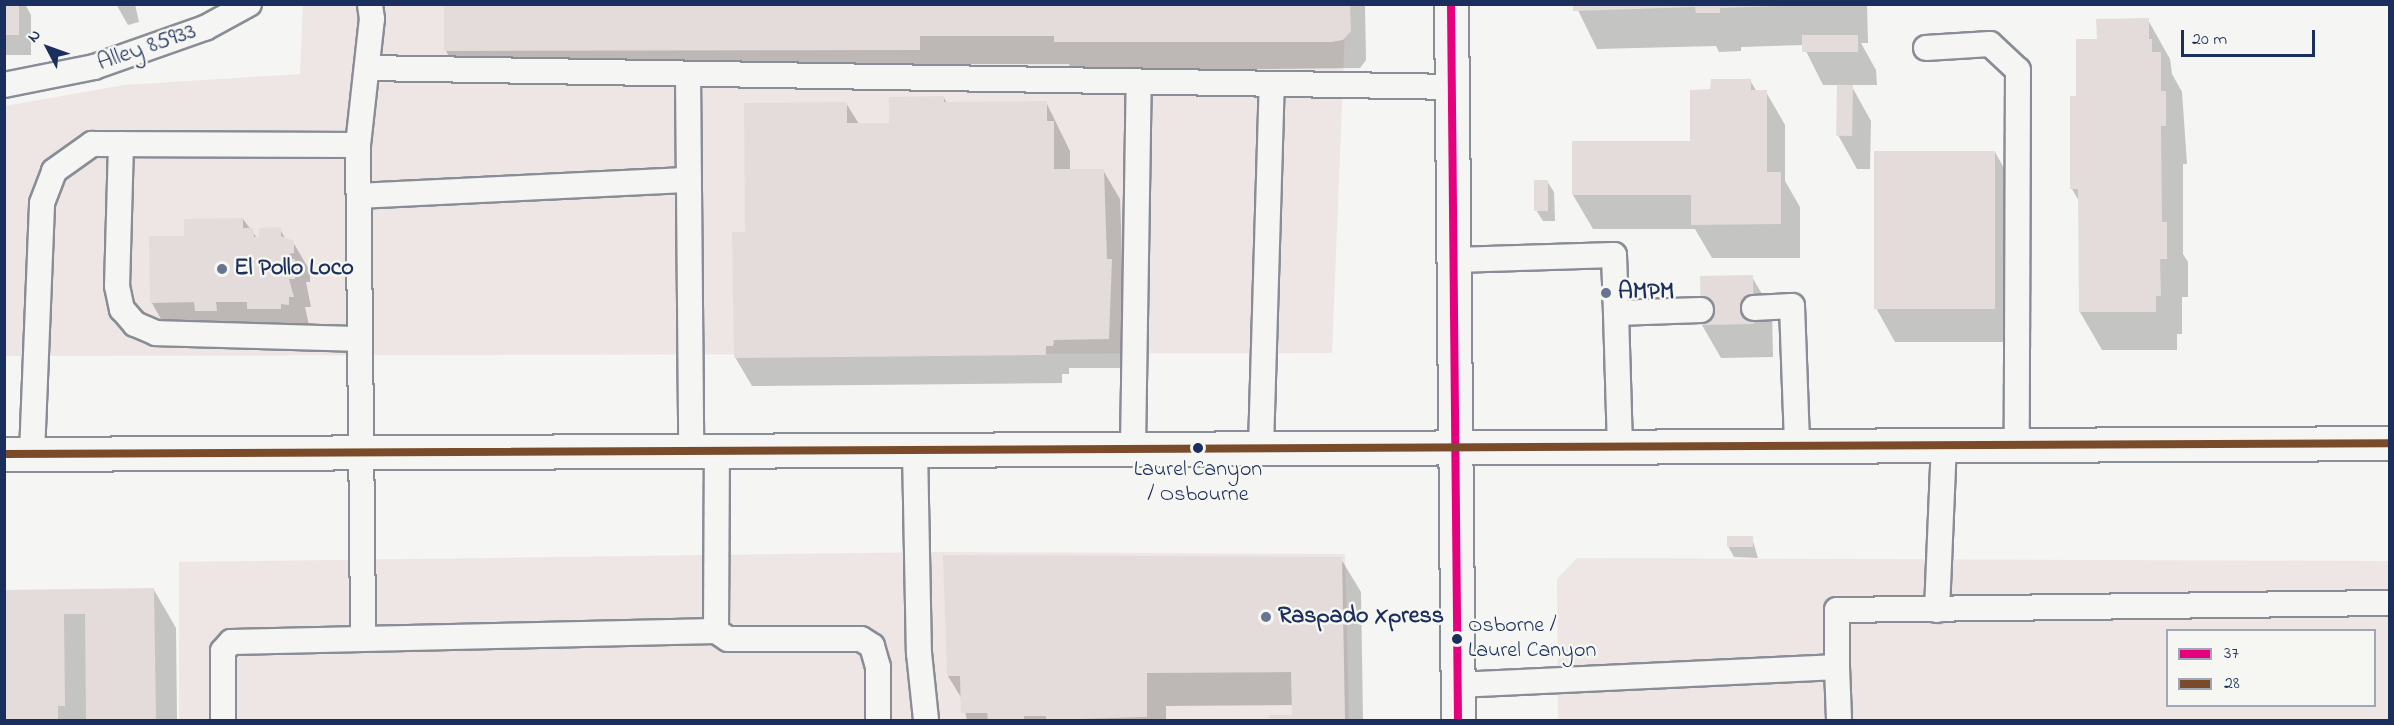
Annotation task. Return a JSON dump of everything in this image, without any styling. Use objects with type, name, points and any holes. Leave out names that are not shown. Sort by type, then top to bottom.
[{"type":"main road","points":[[1451,4],[1458,720]]},
{"type":"main road","points":[[18,454],[1133,447],[2390,443]]},
{"type":"lane","name":"Alley 85933","points":[[4,85],[94,67],[205,28],[249,4]]},
{"type":"lane","points":[[363,639],[358,145],[367,68],[370,4]]},
{"type":"lane","points":[[1926,48],[1990,44],[2018,70],[2017,444]]},
{"type":"lane","points":[[367,68],[1452,87]]},
{"type":"lane","points":[[688,74],[689,180],[717,631]]},
{"type":"lane","points":[[1133,447],[1139,82]]},
{"type":"lane","points":[[1261,447],[1272,84]]},
{"type":"lane","points":[[18,454],[42,203],[54,171],[92,144],[358,145]]},
{"type":"lane","points":[[121,144],[117,286],[122,309],[135,324],[156,333],[359,339]]},
{"type":"lane","points":[[359,196],[689,180]]},
{"type":"lane","points":[[1455,260],[1614,255],[1620,445]]},
{"type":"lane","points":[[1754,308],[1792,306],[1797,445]]},
{"type":"lane","points":[[1616,313],[1701,310]]},
{"type":"lane","points":[[1937,610],[1944,445]]},
{"type":"lane","points":[[915,449],[919,653],[926,720]]},
{"type":"lane","points":[[1839,720],[1837,610],[2390,603]]},
{"type":"lane","points":[[223,720],[223,651],[231,642],[717,631],[728,639],[861,639],[872,646],[878,667],[878,720]]},
{"type":"lane","points":[[1458,685],[1838,667]]},
{"type":"shaded area","points":[[303,5],[1346,5],[1332,353],[5,356],[5,106],[124,85],[300,74]]},
{"type":"shaded area","points":[[942,552],[1345,554],[1349,720],[179,720],[179,562]]},
{"type":"shaded area","points":[[1577,558],[2389,561],[2389,720],[1558,720],[1557,579]]},
{"type":"building","points":[[4,4],[19,4],[19,35],[4,35]]},
{"type":"building","points":[[444,4],[1350,4],[1351,31],[1343,40],[1331,42],[1054,42],[1054,36],[920,36],[920,50],[444,51]]},
{"type":"building","points":[[1573,4],[1783,4],[1783,6],[1720,8],[1720,13],[1696,13],[1695,7],[1573,11]]},
{"type":"building","points":[[2149,18],[2149,39],[2152,39],[2152,52],[2161,52],[2161,91],[2166,91],[2166,126],[2161,126],[2162,222],[2167,222],[2167,259],[2160,259],[2161,296],[2156,296],[2156,312],[2079,312],[2078,189],[2070,189],[2070,96],[2076,96],[2076,39],[2097,39],[2096,19]]},
{"type":"building","points":[[1802,35],[1858,35],[1858,52],[1802,52]]},
{"type":"building","points":[[1711,79],[1751,79],[1751,90],[1767,90],[1767,172],[1781,172],[1781,224],[1691,225],[1691,195],[1572,195],[1572,141],[1690,141],[1690,90],[1710,89]]},
{"type":"building","points":[[1837,85],[1853,85],[1852,136],[1836,136]]},
{"type":"building","points":[[944,96],[944,102],[1047,101],[1047,121],[1054,121],[1054,169],[1104,169],[1107,259],[1112,259],[1109,339],[1054,340],[1053,346],[1046,346],[1046,355],[734,358],[732,232],[745,232],[744,103],[847,102],[847,123],[889,123],[889,97]]},
{"type":"building","points":[[1874,151],[1995,151],[1995,309],[1874,309]]},
{"type":"building","points":[[1534,180],[1548,180],[1548,211],[1534,211]]},
{"type":"building","name":"El Pollo Loco","points":[[243,218],[243,228],[253,228],[254,237],[259,237],[259,228],[281,227],[281,236],[294,241],[294,253],[289,254],[289,259],[295,259],[295,279],[289,279],[294,297],[289,297],[289,305],[281,304],[281,309],[247,309],[247,302],[216,302],[217,311],[195,311],[194,302],[150,303],[149,236],[184,236],[184,219]]},
{"type":"building","points":[[1753,275],[1754,324],[1701,325],[1700,276]]},
{"type":"building","points":[[1727,536],[1753,536],[1753,547],[1727,547]]},
{"type":"building","points":[[943,555],[1342,557],[1345,720],[1269,720],[1269,715],[1292,715],[1291,672],[1147,673],[1147,717],[1046,720],[1046,716],[1024,716],[1024,720],[988,720],[987,713],[961,713],[960,676],[947,676]]},
{"type":"building","points":[[154,588],[156,720],[86,720],[85,614],[64,614],[65,706],[58,706],[58,720],[4,720],[4,590]]},
{"type":"transit line","name":"37","points":[[1451,4],[1458,720]]},
{"type":"transit line","name":"28","points":[[4,454],[2390,443]]},
{"type":"place","name":"El Pollo Loco","points":[[222,269]]},
{"type":"place","name":"AMPM","points":[[1606,293]]},
{"type":"place","name":"Laurel Canyon / Osbourne","points":[[1198,448]]},
{"type":"place","name":"Raspado Xpress","points":[[1266,617]]},
{"type":"place","name":"Osborne / Laurel Canyon","points":[[1457,639]]}]
